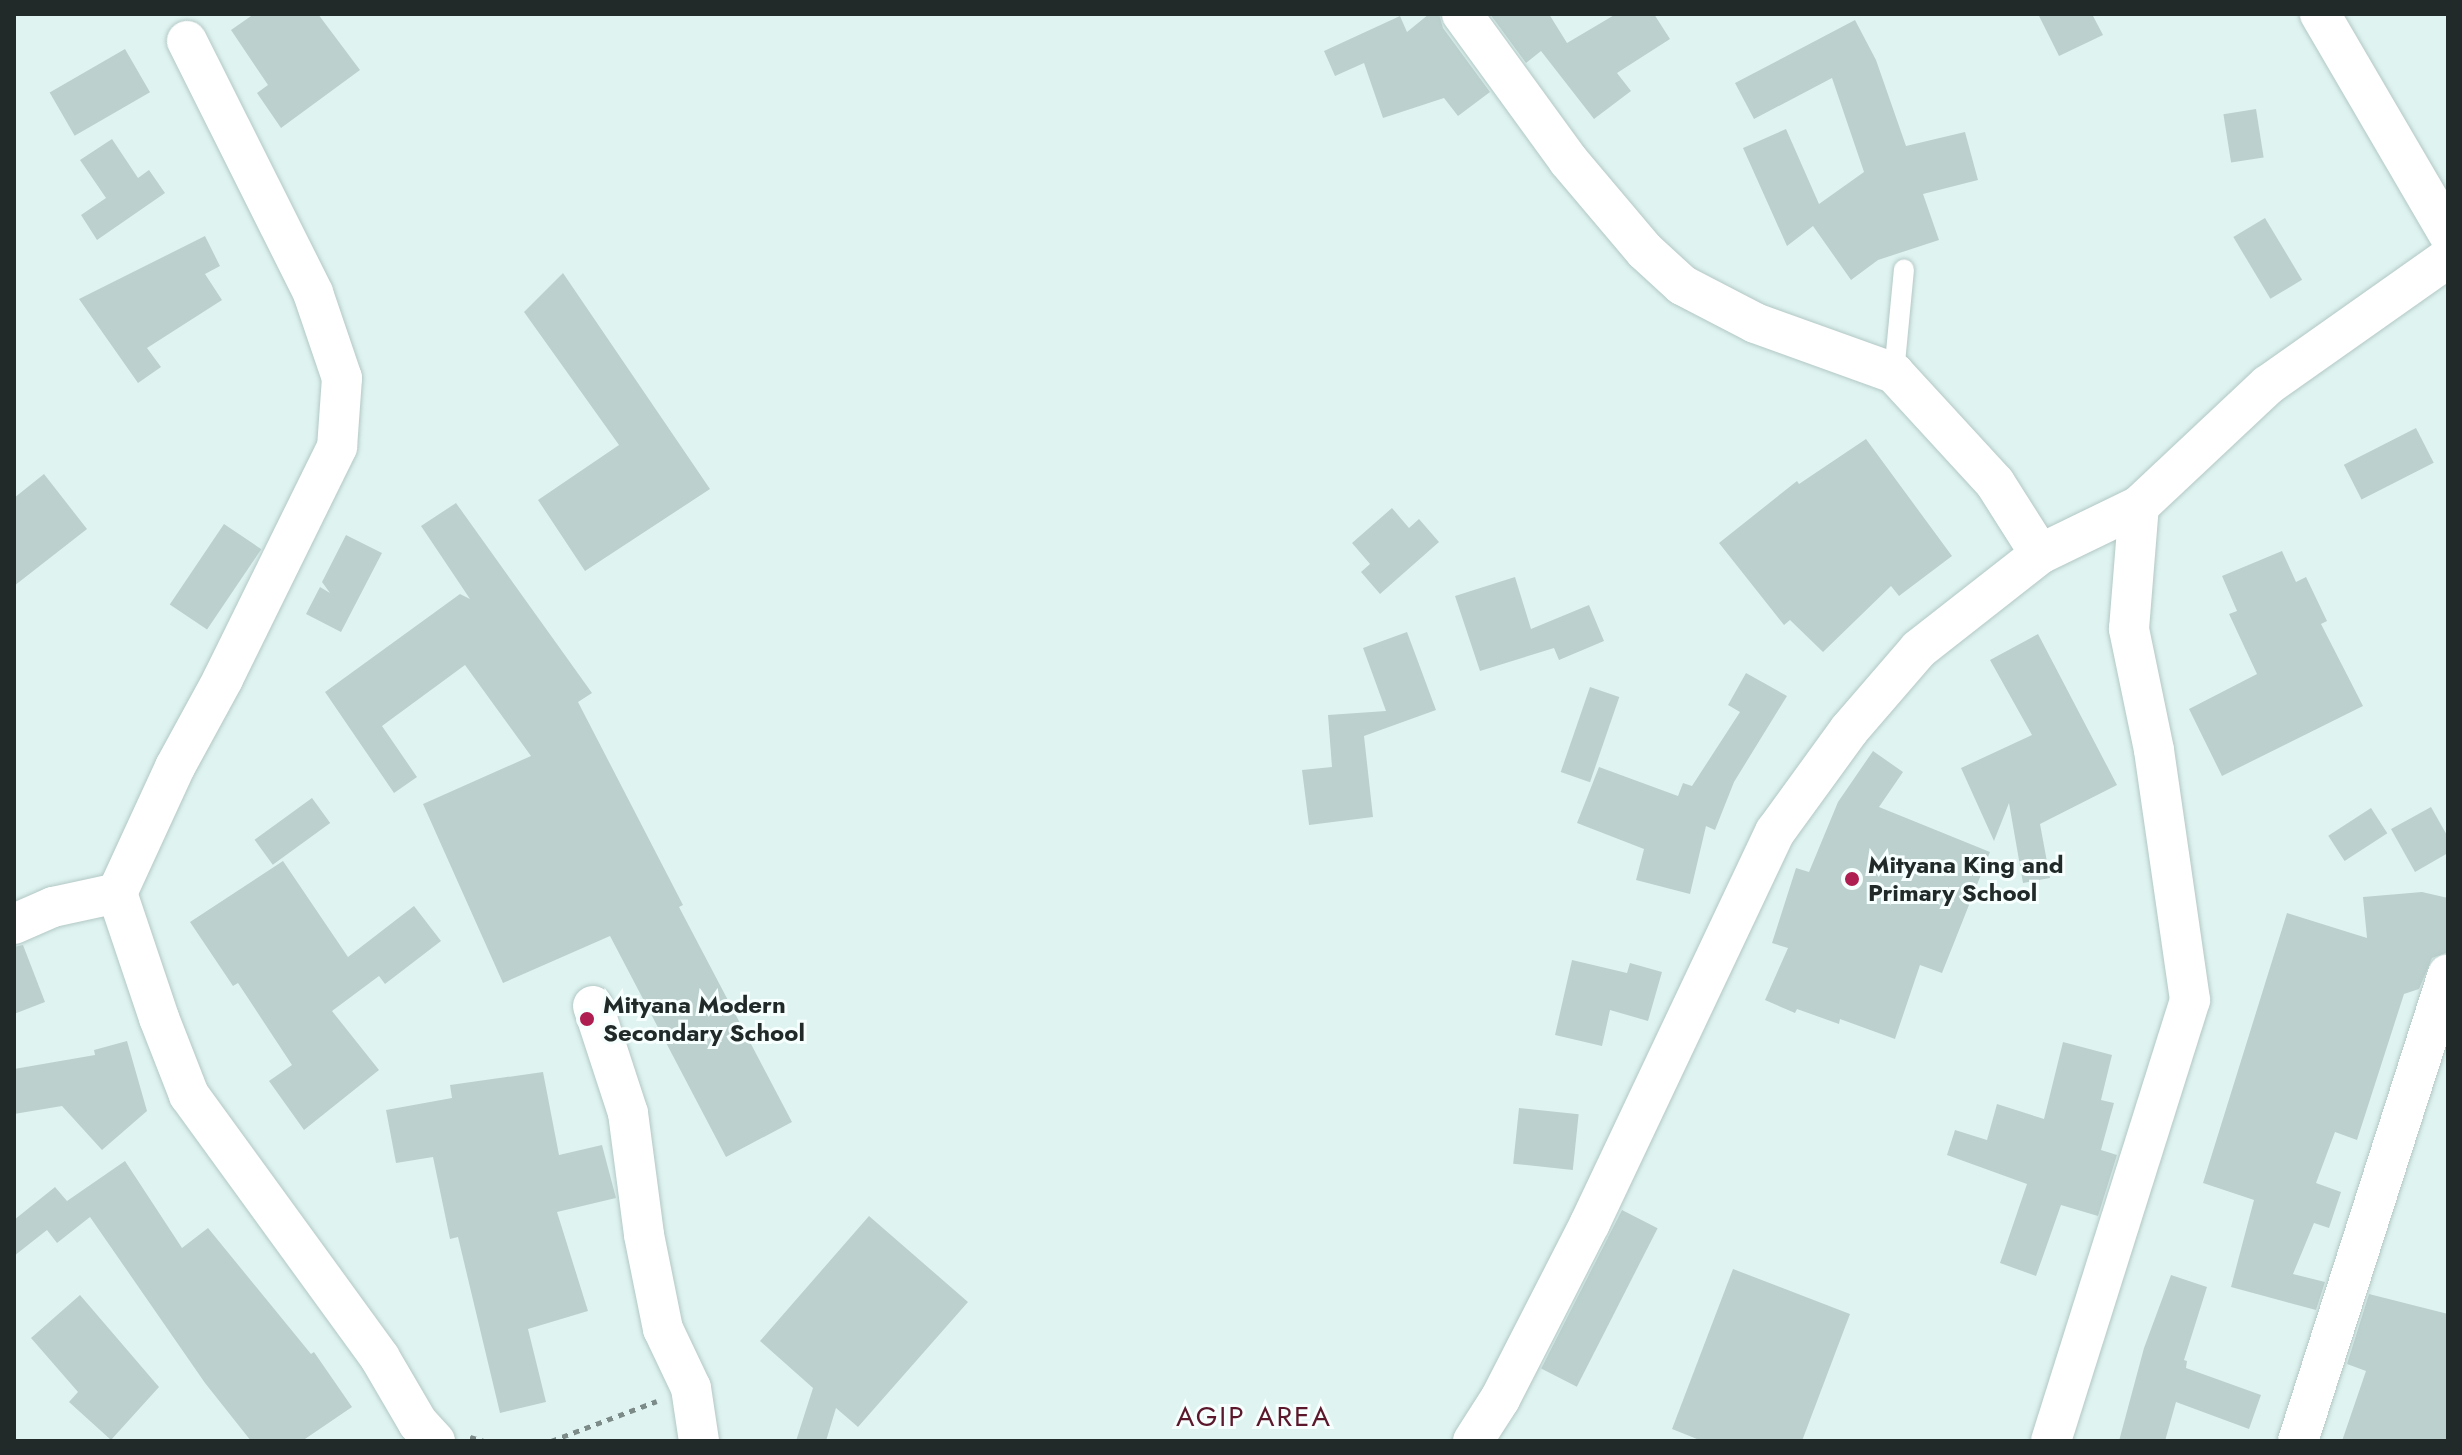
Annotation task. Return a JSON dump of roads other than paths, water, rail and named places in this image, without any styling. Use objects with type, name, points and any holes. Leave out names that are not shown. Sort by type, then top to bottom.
[{"type":"street","points":[[1462,14],[1568,160],[1645,251],[1682,285],[1755,323],[1894,373],[1995,483],[2040,554]]},
{"type":"street","points":[[2320,14],[2448,233]]},
{"type":"street","points":[[187,41],[313,293],[342,378],[337,447],[223,679],[175,767],[117,893],[159,1018],[189,1095],[380,1358],[417,1435]]},
{"type":"street","points":[[1473,1441],[1500,1399],[1590,1223],[1775,832],[1849,730],[1919,649],[2040,554],[2139,506],[2268,385],[2448,258]]},
{"type":"street","points":[[2051,1441],[2190,1000],[2154,750],[2129,629],[2139,506]]},
{"type":"street","points":[[14,924],[53,907],[117,893]]},
{"type":"street","points":[[2298,1441],[2448,974]]},
{"type":"street","points":[[593,1006],[628,1113],[644,1235],[663,1329],[691,1388],[699,1441]]},
{"type":"lane","points":[[1894,373],[1904,269]]},
{"type":"place","name":"Mityana King and Primary School","points":[[1852,879]]},
{"type":"place","name":"Mityana Modern Secondary School","points":[[587,1019]]},
{"type":"district","name":"AGIP AREA","points":[[1254,1417]]}]
